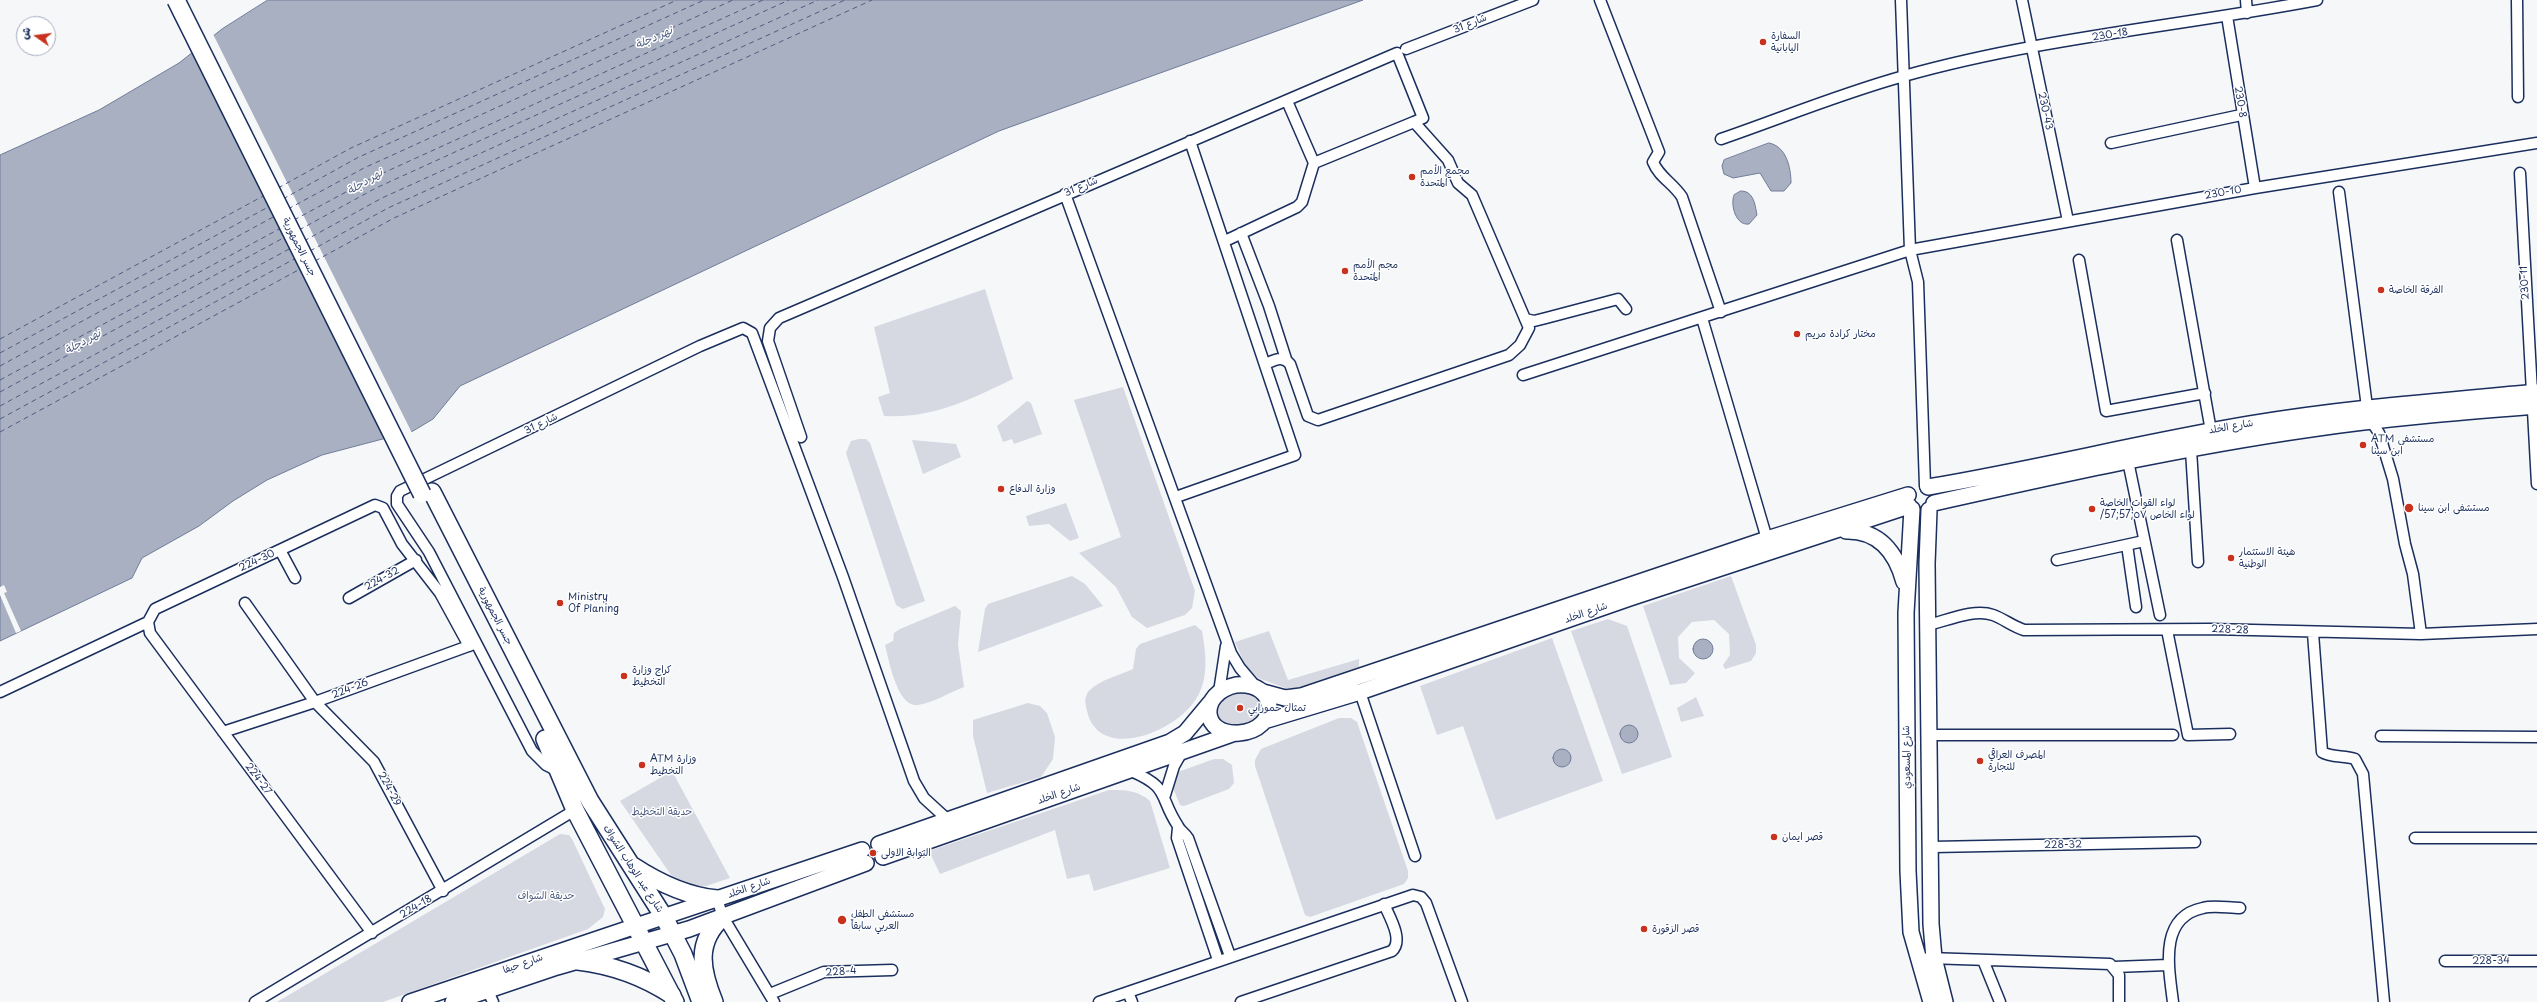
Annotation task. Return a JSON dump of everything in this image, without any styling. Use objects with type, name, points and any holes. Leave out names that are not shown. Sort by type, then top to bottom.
[{"type":"main road","name":"جسر الجمهورية","points":[[176,0],[552,742]]},
{"type":"main road","name":"جسر الجمهورية","points":[[186,0],[427,493]]},
{"type":"main road","name":"شارع الخلد","points":[[1260,690],[1285,698],[1301,696],[1767,539],[1916,495],[2211,431],[2369,414],[2534,399]]},
{"type":"main road","name":"شارع الخلد","points":[[1916,495],[1920,513],[1932,506],[2128,461],[2191,450],[2369,414]]},
{"type":"main road","points":[[1916,495],[1934,494],[1932,506],[1928,625],[1932,847],[1931,924],[1934,958],[1945,1002]]},
{"type":"main road","name":"شارع الخلد","points":[[1264,721],[1360,692],[1630,598],[1837,531],[1916,495]]},
{"type":"main road","name":"شارع المسعودي","points":[[1916,495],[1907,593],[1908,871],[1911,932],[1917,959],[1931,1002]]},
{"type":"main road","points":[[1837,531],[1868,533],[1887,546],[1901,569],[1907,593]]},
{"type":"main road","points":[[1236,685],[1260,690],[1269,704],[1264,721],[1253,730],[1235,733],[1221,730],[1213,723],[1209,713],[1214,698],[1236,685]]},
{"type":"main road","name":"شارع الخلد","points":[[1214,698],[1185,733],[1170,742],[1063,786],[881,850],[948,820],[1063,786],[1131,770],[1235,733]]},
{"type":"main road","name":"شارع عبد الوهاب الشواف","points":[[552,742],[558,770],[575,810],[673,999]]},
{"type":"main road","name":"شارع عبد الوهاب الشواف","points":[[552,742],[626,862],[664,917],[701,1002]]},
{"type":"main road","name":"شارع الخلد","points":[[636,926],[717,899],[864,856],[723,917],[644,942]]},
{"type":"main road","points":[[626,862],[653,878],[696,897],[717,899]]},
{"type":"main road","points":[[714,1002],[706,984],[702,954],[712,926],[723,917]]},
{"type":"main road","name":"شارع حيفا","points":[[410,1002],[636,926]]},
{"type":"main road","name":"شارع حيفا","points":[[453,1002],[490,996],[578,960],[644,942]]},
{"type":"main road","points":[[578,960],[625,970],[649,981],[673,999]]},
{"type":"street","name":"شارع 31","points":[[801,437],[768,341],[770,328],[779,318],[1065,194],[1402,51],[1533,0]]},
{"type":"street","points":[[1600,0],[1659,152],[1653,162],[1658,173],[1676,188],[1682,197],[1720,312]]},
{"type":"street","points":[[1901,0],[1910,250],[1912,266],[1918,282],[1916,495]]},
{"type":"street","name":"230-43","points":[[2022,0],[2068,221]]},
{"type":"street","points":[[2246,0],[2247,13]]},
{"type":"street","name":"230-18","points":[[1721,139],[1904,76],[2032,48],[2317,0]]},
{"type":"street","points":[[2517,0],[2518,97]]},
{"type":"street","name":"230-8","points":[[2227,16],[2241,115],[2255,188]]},
{"type":"street","points":[[1314,163],[1423,118],[1402,51]]},
{"type":"street","points":[[1225,241],[1297,207],[1302,202],[1314,163],[1286,101]]},
{"type":"street","points":[[2111,144],[2241,115]]},
{"type":"street","points":[[1241,234],[1269,306],[1286,359],[1290,364],[1308,416],[1318,420],[1509,355],[1520,345],[1529,328],[1472,195],[1458,183],[1448,160],[1414,122]]},
{"type":"street","points":[[1176,497],[1295,455],[1225,241],[1190,141]]},
{"type":"street","name":"230-10","points":[[1523,375],[1910,250],[2255,188],[2537,143]]},
{"type":"street","name":"230-11","points":[[2520,173],[2534,399],[2537,484]]},
{"type":"street","points":[[2339,192],[2369,414],[2379,433],[2393,479],[2404,544],[2413,574],[2421,634]]},
{"type":"street","points":[[1065,194],[1234,660],[1260,690]]},
{"type":"street","points":[[2177,240],[2211,431]]},
{"type":"street","points":[[2079,260],[2106,411],[2204,393]]},
{"type":"street","points":[[1525,319],[1540,320],[1618,299],[1626,309]]},
{"type":"street","points":[[1702,318],[1767,539]]},
{"type":"street","name":"شارع 31","points":[[473,645],[429,552],[397,504],[397,496],[400,491],[700,346],[740,328],[747,329],[752,333],[843,577],[914,780],[924,798],[948,820]]},
{"type":"street","points":[[1265,364],[1279,358],[1286,359]]},
{"type":"street","points":[[2191,450],[2198,562]]},
{"type":"street","points":[[2128,461],[2160,615]]},
{"type":"street","name":"224-30","points":[[148,622],[155,609],[371,505],[378,505],[383,508],[393,530],[416,560]]},
{"type":"street","points":[[2057,560],[2144,541]]},
{"type":"street","points":[[2127,545],[2136,607]]},
{"type":"street","points":[[280,550],[295,578]]},
{"type":"street","points":[[416,560],[440,593],[473,645],[532,752],[546,765],[558,770]]},
{"type":"street","name":"224-32","points":[[349,598],[416,560]]},
{"type":"street","name":"224-29","points":[[245,603],[315,702],[374,762],[443,891]]},
{"type":"street","name":"228-28","points":[[1928,625],[1977,614],[1992,615],[2010,626],[2024,630],[2167,630],[2421,634],[2537,629]]},
{"type":"street","points":[[0,692],[148,622]]},
{"type":"street","name":"224-27","points":[[148,622],[150,633],[372,933]]},
{"type":"street","points":[[2167,630],[2188,735],[2230,734]]},
{"type":"street","points":[[2313,633],[2322,752],[2327,755],[2347,756],[2355,759],[2363,774],[2384,1002]]},
{"type":"street","points":[[1214,698],[1226,658],[1226,636]]},
{"type":"street","name":"224-26","points":[[223,732],[315,702],[473,645]]},
{"type":"street","points":[[1360,692],[1415,856]]},
{"type":"street","points":[[1930,735],[2173,735]]},
{"type":"street","points":[[2381,736],[2537,737]]},
{"type":"street","points":[[1165,795],[1174,766],[1182,752]]},
{"type":"street","points":[[1131,770],[1157,785],[1165,795],[1178,828],[1188,838],[1230,956]]},
{"type":"street","name":"224-18","points":[[255,1002],[443,891],[575,810]]},
{"type":"street","points":[[1178,828],[1177,838],[1218,960]]},
{"type":"street","points":[[2415,838],[2537,838]]},
{"type":"street","name":"228-32","points":[[1932,847],[2195,842]]},
{"type":"street","points":[[1100,1002],[1218,960],[1413,895],[1424,900],[1462,1002]]},
{"type":"street","points":[[717,899],[723,917],[772,998]]},
{"type":"street","points":[[1241,1002],[1392,951],[1397,946],[1398,939],[1384,904]]},
{"type":"street","points":[[2173,1002],[2168,965],[2172,930],[2185,915],[2203,908],[2240,908]]},
{"type":"street","points":[[1917,959],[1934,958],[2106,964],[2114,967],[2168,965]]},
{"type":"street","points":[[1983,960],[2000,1002]]},
{"type":"street","name":"228-34","points":[[2445,961],[2537,960]]},
{"type":"street","points":[[2114,967],[2119,975],[2119,1002]]},
{"type":"street","name":"228-4","points":[[772,998],[824,972],[892,970]]},
{"type":"street","points":[[1128,992],[1132,1002]]},
{"type":"green space","points":[[985,289],[1013,379],[982,394],[935,411],[902,416],[884,416],[878,397],[890,393],[874,327]]},
{"type":"green space","points":[[1123,387],[1195,591],[1192,608],[1185,615],[1147,628],[1132,617],[1116,587],[1079,553],[1121,537],[1074,400]]},
{"type":"green space","points":[[1027,401],[1031,403],[1042,434],[1014,444],[1012,439],[1003,442],[997,426]]},
{"type":"green space","points":[[866,439],[870,443],[925,601],[903,609],[896,605],[846,453],[851,441]]},
{"type":"green space","points":[[912,440],[956,444],[961,457],[923,474]]},
{"type":"green space","points":[[1066,503],[1079,538],[1070,541],[1049,524],[1029,526],[1026,516]]},
{"type":"green space","points":[[1072,576],[1085,584],[1103,606],[978,652],[985,609],[988,604]]},
{"type":"green space","points":[[1731,576],[1756,645],[1756,653],[1751,661],[1725,669],[1723,665],[1730,655],[1729,634],[1714,620],[1692,622],[1678,637],[1679,658],[1695,673],[1686,683],[1670,685],[1643,606]]},
{"type":"green space","points":[[955,606],[961,611],[958,645],[964,687],[924,704],[911,704],[899,691],[895,682],[885,645],[893,641],[894,633],[900,629]]},
{"type":"green space","points":[[1608,619],[1627,626],[1672,757],[1622,774],[1571,631]]},
{"type":"green space","points":[[1195,625],[1202,631],[1205,649],[1205,675],[1196,699],[1186,711],[1172,722],[1156,731],[1138,737],[1121,739],[1106,736],[1094,727],[1087,711],[1085,700],[1087,693],[1098,684],[1133,669],[1136,649],[1140,644]]},
{"type":"green space","points":[[1269,631],[1288,680],[1359,659],[1359,669],[1297,689],[1285,688],[1258,678],[1245,665],[1235,642]]},
{"type":"green space","points":[[1552,638],[1603,781],[1496,820],[1463,726],[1437,735],[1420,686]]},
{"type":"green space","points":[[1240,689],[1257,693],[1265,711],[1249,727],[1223,724],[1215,715],[1217,701]]},
{"type":"green space","points":[[1696,697],[1704,716],[1681,722],[1677,708]]},
{"type":"green space","points":[[1028,703],[1040,706],[1047,713],[1055,737],[1053,759],[1041,777],[987,793],[973,736],[973,720]]},
{"type":"green space","points":[[1339,718],[1351,718],[1357,722],[1408,871],[1408,878],[1404,884],[1310,917],[1305,915],[1255,766],[1255,760],[1261,749]]},
{"type":"green space","points":[[1214,759],[1223,759],[1232,765],[1234,783],[1229,789],[1184,806],[1180,805],[1173,788],[1178,772]]},
{"type":"green space","name":"حديقة التخطيط","points":[[672,771],[730,878],[706,886],[700,886],[686,883],[671,875],[620,801]]},
{"type":"green space","points":[[1109,790],[1131,791],[1145,797],[1150,801],[1170,868],[1094,891],[1089,874],[1067,879],[1055,830],[940,874],[929,851]]},
{"type":"green space","name":"حديقة الشواف","points":[[560,834],[569,835],[572,839],[605,909],[603,917],[588,929],[383,1002],[277,1002]]},
{"type":"water","name":"نهر دجلة","points":[[268,0],[1363,0],[999,131],[460,386],[433,419],[413,431],[322,455],[267,480],[233,501],[199,526],[142,558],[132,578],[0,641],[0,155],[99,110],[179,63],[222,29]]},
{"type":"water","points":[[1769,143],[1780,148],[1789,164],[1791,183],[1784,191],[1771,191],[1760,173],[1733,178],[1724,174],[1722,166],[1724,160]]},
{"type":"water","points":[[1741,191],[1749,193],[1753,199],[1757,215],[1749,224],[1744,224],[1741,222],[1735,214],[1733,204],[1734,195]]},
{"type":"water","points":[[1703,639],[1710,642],[1713,649],[1710,656],[1703,659],[1696,656],[1693,649],[1696,642]]},
{"type":"water","points":[[1625,725],[1633,725],[1638,730],[1636,741],[1633,743],[1625,743],[1620,738],[1620,730]]},
{"type":"water","points":[[1558,749],[1566,749],[1571,754],[1569,765],[1566,767],[1558,767],[1553,762],[1553,754]]},
{"type":"pier","points":[[213,34],[412,433],[387,441],[200,45]]},
{"type":"pier","points":[[4,585],[7,592],[4,593],[21,631],[16,633],[0,595],[0,587]]},
{"type":"ferry route","points":[[278,188],[351,148],[677,0]]},
{"type":"ferry route","points":[[283,199],[357,158],[704,0]]},
{"type":"ferry route","points":[[288,209],[364,168],[733,0]]},
{"type":"ferry route","points":[[294,220],[370,179],[763,0]]},
{"type":"ferry route","points":[[299,230],[376,188],[789,0]]},
{"type":"ferry route","points":[[304,241],[382,198],[818,0]]},
{"type":"ferry route","points":[[310,251],[388,208],[845,0]]},
{"type":"ferry route","points":[[315,261],[394,218],[872,0]]},
{"type":"ferry route","points":[[0,339],[265,195]]},
{"type":"ferry route","points":[[0,353],[270,206]]},
{"type":"ferry route","points":[[0,366],[275,216]]},
{"type":"ferry route","points":[[0,380],[281,228]]},
{"type":"ferry route","points":[[0,392],[285,237]]},
{"type":"ferry route","points":[[0,406],[291,248]]},
{"type":"ferry route","points":[[0,419],[296,258]]},
{"type":"ferry route","points":[[0,432],[302,268]]},
{"type":"place","name":"السفارة اليابانية","points":[[1763,42]]},
{"type":"place","name":"مجمع الأمم المتحدة","points":[[1412,177]]},
{"type":"place","name":"مجم الأمم المتحدة","points":[[1345,271]]},
{"type":"place","name":"الفرقة الخاصة","points":[[2381,290]]},
{"type":"place","name":"مختار كرادة مريم","points":[[1797,334]]},
{"type":"place","name":"ATM مستشفى ابن سينا","points":[[2363,445]]},
{"type":"place","name":"وزارة الدفاع","points":[[1001,489]]},
{"type":"place","name":"مستشفى ابن سينا","points":[[2409,508]]},
{"type":"place","name":"لواء القوات الخاصة /57;لواء الخاص ٥٧;57","points":[[2092,509]]},
{"type":"place","name":"هيئة الاستثمار الوطنية","points":[[2231,558]]},
{"type":"place","name":"Ministry Of Planing","points":[[560,603]]},
{"type":"place","name":"كراج وزارة التخطيط","points":[[624,676]]},
{"type":"place","name":"تمثال حمورابي","points":[[1240,708]]},
{"type":"place","name":"المصرف العراقي للتجارة","points":[[1980,761]]},
{"type":"place","name":"ATM وزارة التخطيط","points":[[642,765]]},
{"type":"place","name":"قصر ايمان","points":[[1774,837]]},
{"type":"place","name":"البوابة الاولى","points":[[873,853]]},
{"type":"place","name":"مستشفى الطفل العربي سابقاً","points":[[842,920]]},
{"type":"place","name":"قصر الزقورة","points":[[1644,929]]}]
